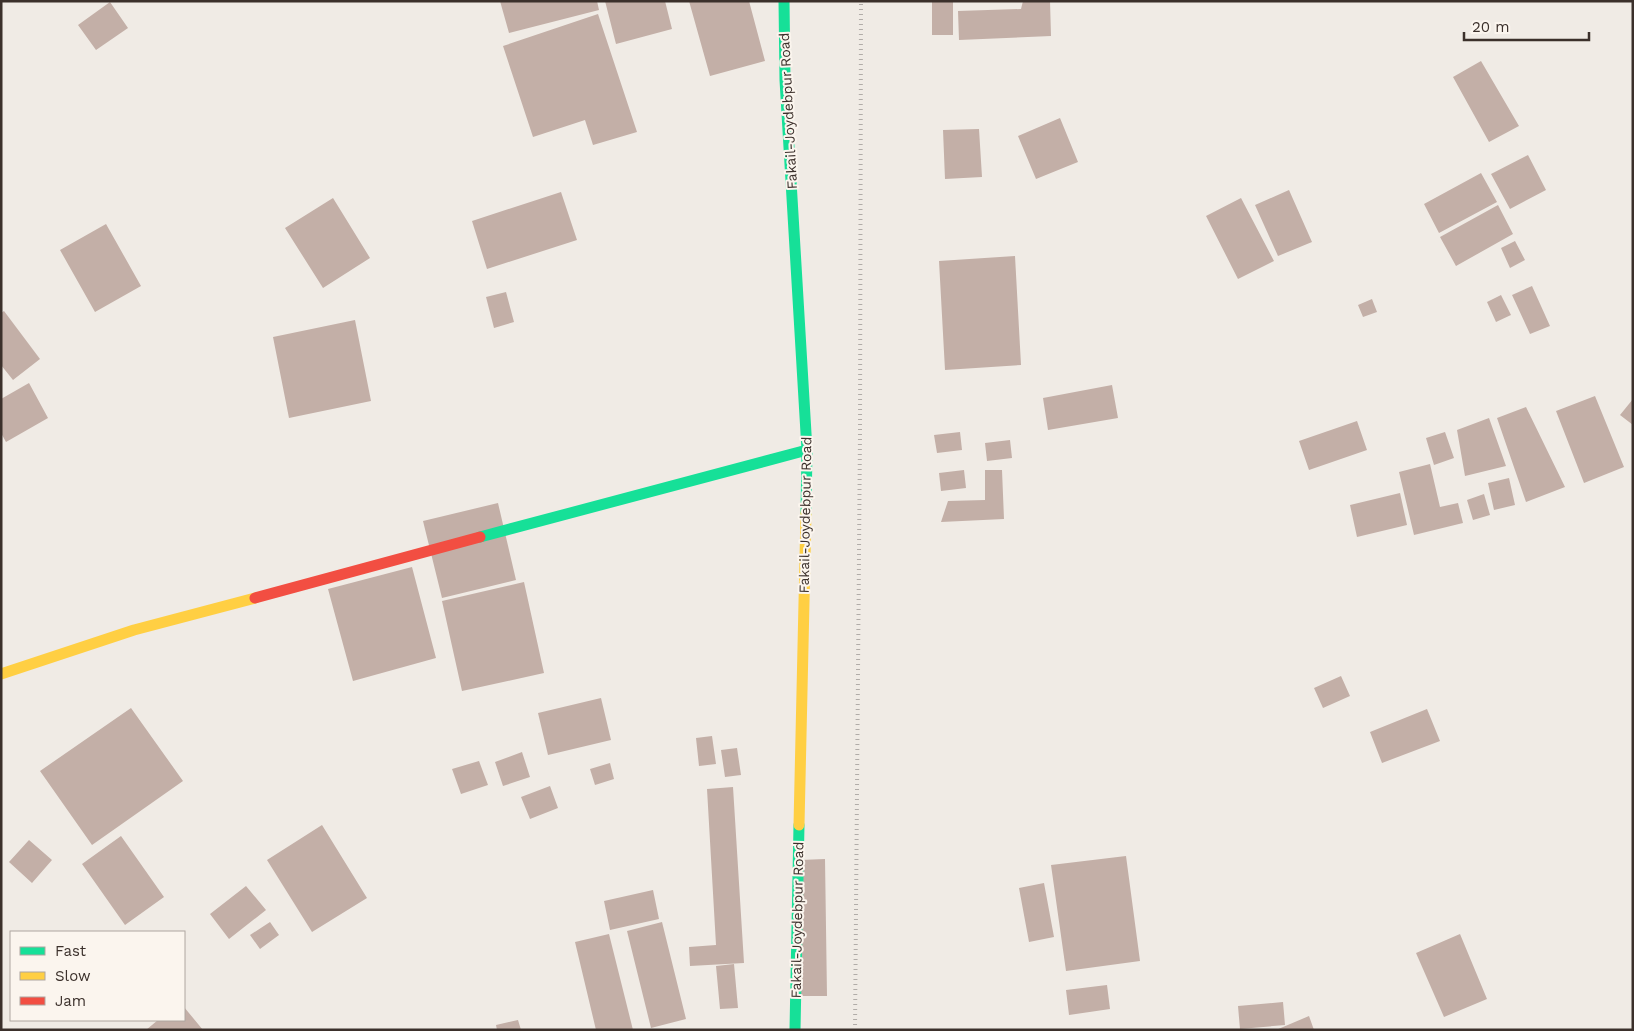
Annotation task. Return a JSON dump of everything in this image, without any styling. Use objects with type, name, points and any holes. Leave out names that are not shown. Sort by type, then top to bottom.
[{"type":"street","name":"Fakail-Joydebpur Road","points":[[784,1],[785,80],[807,450],[794,1030]]},
{"type":"street","points":[[1,674],[134,630],[807,450]]},
{"type":"building","points":[[500,1],[597,1],[599,10],[509,33]]},
{"type":"building","points":[[605,1],[665,1],[672,29],[616,44]]},
{"type":"building","points":[[689,1],[749,1],[765,61],[710,76]]},
{"type":"building","points":[[932,1],[953,1],[953,35],[932,35]]},
{"type":"building","points":[[1023,1],[1050,1],[1051,36],[959,40],[958,11],[1021,9]]},
{"type":"building","points":[[110,2],[128,28],[96,50],[78,25]]},
{"type":"building","points":[[598,14],[637,132],[593,145],[585,120],[533,137],[503,46]]},
{"type":"building","points":[[1481,61],[1519,126],[1489,142],[1453,77]]},
{"type":"building","points":[[1060,118],[1078,162],[1036,179],[1018,136]]},
{"type":"building","points":[[979,129],[982,177],[945,179],[943,130]]},
{"type":"building","points":[[1528,155],[1546,190],[1510,209],[1491,174]]},
{"type":"building","points":[[1481,173],[1497,202],[1439,233],[1424,204]]},
{"type":"building","points":[[1289,190],[1312,242],[1278,256],[1255,205]]},
{"type":"building","points":[[561,192],[577,240],[487,269],[472,221]]},
{"type":"building","points":[[333,198],[370,258],[323,288],[285,228]]},
{"type":"building","points":[[1241,198],[1274,261],[1238,279],[1206,216]]},
{"type":"building","points":[[1498,205],[1513,234],[1456,266],[1440,237]]},
{"type":"building","points":[[106,224],[141,286],[95,312],[60,250]]},
{"type":"building","points":[[1515,241],[1525,260],[1510,268],[1501,248]]},
{"type":"building","points":[[1015,256],[1021,365],[945,370],[939,261]]},
{"type":"building","points":[[1532,286],[1550,326],[1530,334],[1512,295]]},
{"type":"building","points":[[506,292],[514,322],[494,328],[486,297]]},
{"type":"building","points":[[1501,295],[1511,315],[1496,322],[1487,302]]},
{"type":"building","points":[[1372,299],[1377,312],[1363,317],[1358,305]]},
{"type":"building","points":[[4,311],[40,359],[13,380],[1,365],[1,313]]},
{"type":"building","points":[[355,320],[371,401],[289,418],[273,337]]},
{"type":"building","points":[[29,383],[48,418],[6,442],[1,433],[1,399]]},
{"type":"building","points":[[1112,385],[1118,418],[1048,430],[1043,398]]},
{"type":"building","points":[[1595,396],[1624,467],[1584,483],[1556,411]]},
{"type":"building","points":[[1633,399],[1633,425],[1620,415]]},
{"type":"building","points":[[1526,407],[1565,487],[1526,502],[1497,418]]},
{"type":"building","points":[[1489,418],[1506,466],[1465,476],[1457,430]]},
{"type":"building","points":[[1357,421],[1367,450],[1309,470],[1299,441]]},
{"type":"building","points":[[960,432],[962,450],[937,453],[934,435]]},
{"type":"building","points":[[1445,432],[1454,458],[1434,465],[1426,438]]},
{"type":"building","points":[[1010,440],[1012,458],[987,461],[985,443]]},
{"type":"building","points":[[1430,464],[1440,507],[1458,503],[1463,523],[1414,535],[1399,472]]},
{"type":"building","points":[[964,470],[966,488],[941,491],[939,473]]},
{"type":"building","points":[[985,470],[1002,470],[1004,519],[941,522],[948,501],[985,500]]},
{"type":"building","points":[[1509,478],[1515,505],[1494,510],[1488,483]]},
{"type":"building","points":[[1400,493],[1407,525],[1357,537],[1350,505]]},
{"type":"building","points":[[1484,494],[1490,515],[1473,520],[1467,500]]},
{"type":"building","points":[[498,503],[516,580],[442,598],[423,521]]},
{"type":"building","points":[[412,567],[436,658],[353,681],[328,589]]},
{"type":"building","points":[[524,582],[544,673],[462,691],[442,601]]},
{"type":"building","points":[[1341,676],[1350,696],[1323,708],[1314,688]]},
{"type":"building","points":[[601,698],[611,740],[548,755],[538,713]]},
{"type":"building","points":[[131,708],[183,781],[92,845],[40,771]]},
{"type":"building","points":[[1427,709],[1440,741],[1382,763],[1370,732]]},
{"type":"building","points":[[712,736],[716,764],[699,766],[696,738]]},
{"type":"building","points":[[737,748],[741,775],[725,777],[721,750]]},
{"type":"building","points":[[522,752],[530,777],[503,786],[495,762]]},
{"type":"building","points":[[479,761],[488,785],[461,794],[452,769]]},
{"type":"building","points":[[610,763],[614,779],[595,785],[590,769]]},
{"type":"building","points":[[550,786],[558,808],[530,819],[521,797]]},
{"type":"building","points":[[733,787],[744,963],[690,966],[689,947],[716,945],[707,789]]},
{"type":"building","points":[[322,825],[367,898],[312,932],[267,860]]},
{"type":"building","points":[[121,836],[164,897],[125,925],[82,864]]},
{"type":"building","points":[[29,840],[52,860],[32,883],[9,862]]},
{"type":"building","points":[[1126,856],[1140,961],[1066,971],[1051,865]]},
{"type":"building","points":[[825,859],[827,996],[800,996],[800,860]]},
{"type":"building","points":[[1044,883],[1054,937],[1029,942],[1019,888]]},
{"type":"building","points":[[246,886],[266,910],[229,939],[210,914]]},
{"type":"building","points":[[653,890],[659,919],[610,930],[604,901]]},
{"type":"building","points":[[270,922],[279,935],[260,949],[250,935]]},
{"type":"building","points":[[662,922],[686,1019],[651,1028],[627,931]]},
{"type":"building","points":[[609,934],[633,1030],[596,1030],[575,942]]},
{"type":"building","points":[[1460,934],[1487,999],[1444,1017],[1416,953]]},
{"type":"building","points":[[734,964],[738,1008],[720,1009],[716,966]]},
{"type":"building","points":[[1107,985],[1110,1009],[1069,1015],[1066,990]]},
{"type":"building","points":[[1283,1002],[1285,1025],[1240,1029],[1238,1006]]},
{"type":"building","points":[[185,1008],[203,1030],[146,1030],[157,1021],[185,1021]]},
{"type":"building","points":[[1309,1016],[1314,1030],[1276,1030]]},
{"type":"building","points":[[518,1020],[521,1030],[497,1030],[496,1025]]},
{"type":"railway","points":[[855,1030],[860,434],[861,1]]},
{"type":"traffic: fast","points":[[784,1],[785,80],[807,450],[806,513]]},
{"type":"traffic: fast","points":[[480,537],[807,450]]},
{"type":"traffic: fast","points":[[795,1030],[799,825]]},
{"type":"traffic: slow","points":[[799,825],[806,513]]},
{"type":"traffic: slow","points":[[1,674],[134,630],[255,598]]},
{"type":"traffic: jam","points":[[255,598],[480,537]]}]
